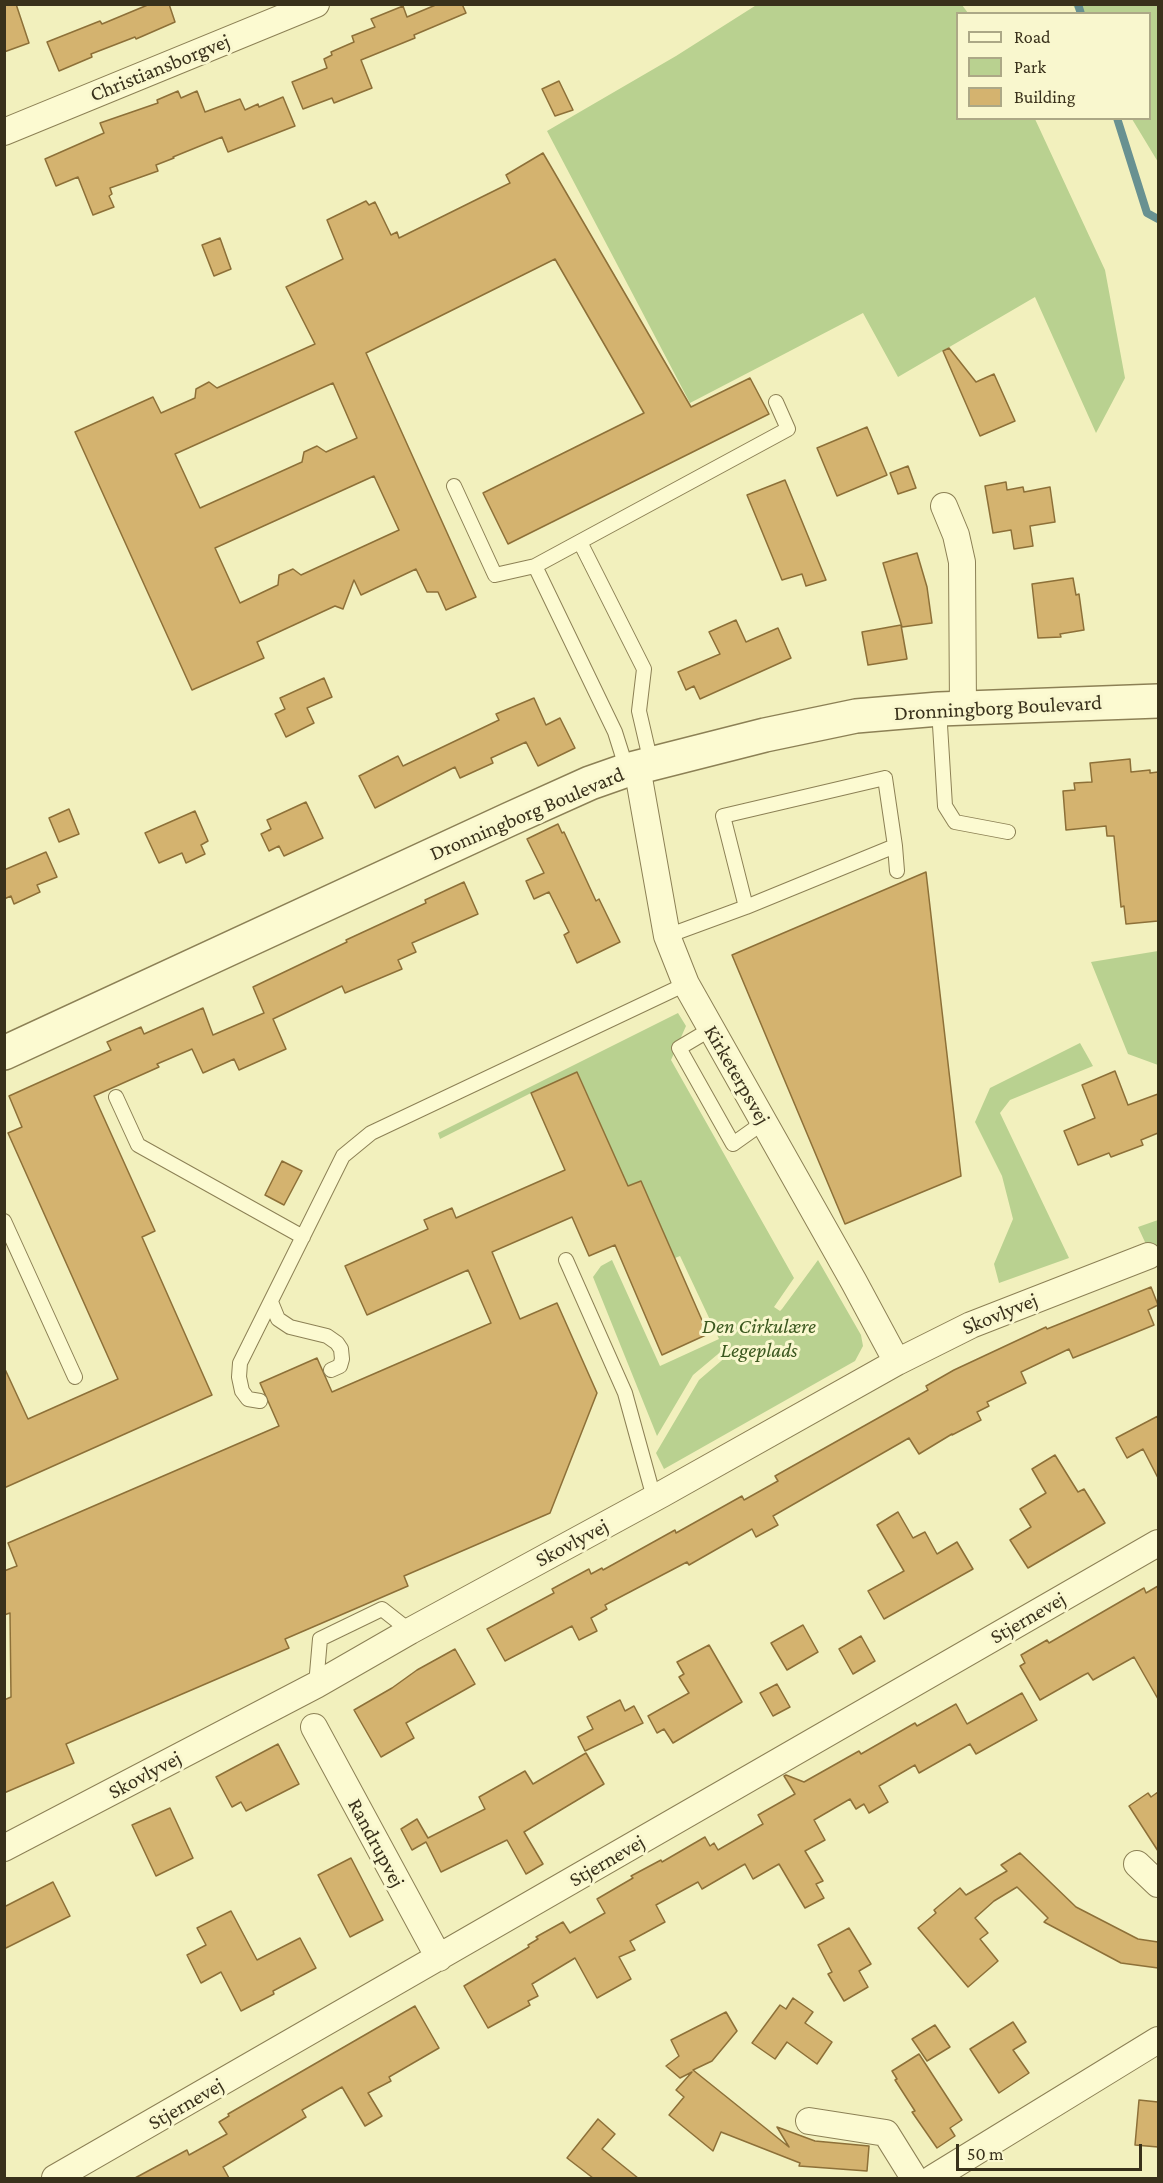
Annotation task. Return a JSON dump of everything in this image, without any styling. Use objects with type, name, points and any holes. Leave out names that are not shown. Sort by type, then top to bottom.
[{"type":"street","name":"Christiansborgvej","points":[[4,132],[316,4]]},
{"type":"street","points":[[944,506],[956,536],[962,562],[951,708]]},
{"type":"street","name":"Dronningborg Boulevard","points":[[4,1053],[510,819],[590,783],[638,766],[856,716],[951,708],[1158,701]]},
{"type":"street","name":"Kirketerpsvej","points":[[638,766],[667,936],[686,984],[897,1362]]},
{"type":"street","name":"Skovlyvej","points":[[4,1848],[316,1685],[897,1362],[970,1325],[1148,1256]]},
{"type":"street","name":"Stjernevej","points":[[55,2178],[1158,1543]]},
{"type":"street","name":"Randrupvej","points":[[314,1727],[439,1958]]},
{"type":"street","points":[[1137,1864],[1158,1884]]},
{"type":"street","points":[[938,2177],[1158,2040]]},
{"type":"street","points":[[809,2121],[886,2133],[914,2178]]},
{"type":"lane","points":[[454,486],[495,575],[535,566],[788,429],[776,402]]},
{"type":"lane","points":[[580,542],[644,669],[639,711],[638,766]]},
{"type":"lane","points":[[535,566],[615,732],[638,766]]},
{"type":"lane","points":[[951,708],[945,806],[955,822],[1008,832]]},
{"type":"lane","points":[[746,907],[723,816],[885,778],[897,871]]},
{"type":"lane","points":[[667,936],[746,907],[895,846]]},
{"type":"lane","points":[[260,1401],[248,1399],[242,1391],[239,1377],[240,1363],[342,1156],[370,1133],[686,984]]},
{"type":"lane","points":[[711,1029],[679,1048],[733,1144],[764,1122]]},
{"type":"lane","points":[[116,1097],[138,1145],[303,1237]]},
{"type":"lane","points":[[4,1221],[75,1377]]},
{"type":"lane","points":[[566,1260],[626,1393],[654,1498]]},
{"type":"lane","points":[[271,1302],[278,1319],[290,1327],[327,1336],[337,1343],[341,1349],[342,1359],[340,1366],[331,1370]]},
{"type":"lane","points":[[316,1685],[320,1639],[382,1609],[410,1631]]},
{"type":"green space","points":[[758,4],[962,5],[967,12],[956,12],[956,120],[1035,120],[1105,270],[1125,378],[1096,433],[1035,297],[898,377],[863,313],[690,403],[547,131],[676,56]]},
{"type":"green space","points":[[1073,5],[1158,5],[1158,162],[1133,120],[1151,120],[1151,12],[1076,12]]},
{"type":"green space","points":[[1158,951],[1158,1065],[1128,1054],[1091,962]]},
{"type":"green space","name":"Den Cirkulære Legeplads","points":[[678,1013],[686,1026],[671,1060],[794,1278],[774,1307],[780,1311],[782,1309],[818,1260],[861,1335],[863,1346],[855,1361],[664,1469],[656,1453],[699,1380],[728,1355],[724,1349],[693,1375],[657,1436],[593,1277],[601,1266],[612,1260],[660,1366],[719,1339],[680,1256],[675,1258],[641,1181],[628,1186],[578,1073],[531,1093],[440,1139],[438,1133]]},
{"type":"green space","points":[[1080,1043],[1093,1066],[1010,1100],[1000,1113],[1069,1258],[999,1283],[994,1264],[1013,1219],[1002,1176],[975,1122],[990,1088]]},
{"type":"green space","points":[[1158,1220],[1158,1268],[1157,1268],[1138,1227]]},
{"type":"building","points":[[4,4],[16,4],[29,43],[4,52]]},
{"type":"building","points":[[150,4],[169,4],[175,22],[136,39],[135,37],[91,54],[92,57],[59,71],[47,42],[100,21],[102,24]]},
{"type":"building","points":[[438,4],[462,4],[466,13],[414,35],[415,38],[361,60],[372,88],[334,103],[332,98],[303,109],[292,82],[327,68],[324,59],[332,55],[331,52],[354,42],[352,36],[375,27],[371,19],[403,6],[407,17]]},
{"type":"building","points":[[559,81],[573,110],[555,116],[542,89]]},
{"type":"building","points":[[178,91],[181,98],[197,91],[205,112],[240,99],[245,110],[283,97],[295,126],[228,152],[222,137],[173,157],[156,165],[158,171],[110,188],[112,194],[109,196],[114,207],[93,215],[78,177],[56,186],[45,159],[104,133],[100,123],[158,103],[157,100]]},
{"type":"building","points":[[543,153],[691,407],[750,378],[769,414],[508,544],[483,493],[644,413],[555,259],[366,353],[476,597],[446,610],[438,592],[427,592],[416,569],[361,595],[354,580],[343,609],[335,606],[257,642],[264,658],[192,690],[75,432],[153,397],[161,413],[195,398],[196,389],[209,382],[217,388],[315,344],[286,287],[343,259],[327,220],[366,201],[369,205],[375,202],[391,235],[397,232],[399,238],[510,183],[506,175]],"holes":[[[333,383],[357,438],[326,452],[317,446],[304,452],[302,462],[200,508],[175,454]],[[374,476],[399,530],[301,575],[293,569],[279,575],[278,585],[240,603],[215,548]]]},
{"type":"building","points":[[220,238],[231,269],[214,276],[202,245]]},
{"type":"building","points":[[949,348],[976,382],[994,374],[1015,421],[980,436],[943,351]]},
{"type":"building","points":[[867,427],[887,475],[837,496],[817,448]]},
{"type":"building","points":[[908,466],[916,488],[898,494],[890,473]]},
{"type":"building","points":[[785,480],[826,580],[806,586],[802,574],[782,580],[747,495]]},
{"type":"building","points":[[1006,482],[1007,490],[1023,487],[1024,492],[1050,487],[1055,522],[1030,526],[1033,546],[1014,549],[1011,530],[993,533],[985,486]]},
{"type":"building","points":[[917,553],[927,587],[932,623],[902,627],[883,563]]},
{"type":"building","points":[[1073,578],[1076,595],[1079,594],[1084,630],[1060,634],[1061,637],[1038,638],[1032,584]]},
{"type":"building","points":[[736,620],[746,642],[778,628],[791,658],[700,699],[694,686],[686,690],[678,672],[720,654],[709,632]]},
{"type":"building","points":[[901,625],[907,659],[868,665],[862,632]]},
{"type":"building","points":[[324,678],[332,697],[307,708],[314,723],[286,737],[275,714],[285,709],[280,698]]},
{"type":"building","points":[[534,698],[546,725],[560,718],[575,748],[538,766],[526,742],[491,758],[493,763],[460,778],[455,767],[375,808],[359,776],[398,756],[403,766],[499,720],[496,714]]},
{"type":"building","points":[[1130,759],[1131,772],[1150,770],[1150,773],[1158,772],[1158,921],[1126,924],[1124,906],[1121,907],[1114,836],[1107,836],[1106,826],[1066,830],[1063,791],[1075,790],[1074,783],[1092,782],[1090,763]]},
{"type":"building","points":[[306,802],[323,838],[284,856],[279,846],[269,851],[261,834],[271,829],[267,820]]},
{"type":"building","points":[[69,809],[79,834],[59,842],[49,818]]},
{"type":"building","points":[[195,811],[208,841],[201,845],[205,854],[186,863],[182,853],[159,863],[145,833]]},
{"type":"building","points":[[558,824],[562,833],[564,832],[596,901],[599,899],[620,942],[577,963],[564,935],[569,932],[549,892],[534,899],[526,881],[544,873],[527,839]]},
{"type":"building","points":[[46,852],[57,877],[37,885],[40,892],[14,904],[11,896],[4,899],[4,870]]},
{"type":"building","points":[[926,872],[961,1176],[845,1224],[732,955]]},
{"type":"building","points":[[464,882],[478,914],[412,943],[416,952],[398,960],[402,969],[345,993],[342,986],[273,1019],[286,1049],[239,1070],[234,1059],[203,1073],[192,1049],[157,1064],[159,1067],[94,1096],[155,1231],[142,1237],[212,1395],[4,1488],[4,1367],[28,1419],[118,1379],[8,1133],[22,1127],[9,1096],[111,1050],[107,1042],[141,1027],[144,1034],[203,1008],[213,1035],[264,1013],[253,987],[426,903],[425,900]]},
{"type":"building","points":[[1115,1071],[1128,1105],[1158,1094],[1158,1133],[1141,1140],[1143,1145],[1111,1157],[1109,1153],[1078,1165],[1064,1131],[1095,1118],[1082,1085]]},
{"type":"building","points":[[577,1072],[628,1186],[641,1181],[708,1334],[662,1355],[615,1245],[589,1256],[572,1217],[492,1252],[520,1319],[557,1303],[597,1393],[550,1513],[404,1576],[408,1586],[285,1639],[289,1648],[66,1744],[74,1763],[4,1793],[4,1700],[11,1697],[10,1613],[4,1615],[4,1571],[17,1566],[8,1543],[279,1426],[260,1383],[317,1358],[332,1392],[491,1323],[468,1270],[367,1315],[345,1266],[428,1229],[424,1220],[452,1208],[456,1218],[565,1170],[531,1093]]},
{"type":"building","points":[[282,1161],[302,1171],[284,1205],[265,1195]]},
{"type":"building","points":[[1151,1287],[1158,1305],[1148,1310],[1154,1325],[1073,1358],[1069,1349],[1021,1372],[1026,1383],[987,1402],[989,1406],[977,1412],[981,1420],[919,1454],[909,1438],[773,1516],[778,1525],[756,1537],[752,1529],[689,1565],[687,1562],[605,1605],[607,1609],[591,1618],[597,1631],[579,1640],[572,1626],[505,1661],[487,1629],[554,1593],[552,1589],[589,1569],[591,1574],[602,1568],[603,1570],[742,1496],[744,1500],[778,1481],[775,1476],[928,1390],[926,1386],[954,1370],[1046,1327],[1047,1329]]},
{"type":"building","points":[[1158,1416],[1158,1478],[1143,1449],[1127,1458],[1116,1438]]},
{"type":"building","points":[[1055,1455],[1078,1492],[1084,1489],[1105,1523],[1028,1568],[1010,1540],[1031,1527],[1020,1509],[1046,1493],[1032,1469]]},
{"type":"building","points":[[898,1512],[913,1538],[925,1532],[937,1554],[957,1542],[973,1569],[884,1619],[868,1591],[904,1571],[877,1525]]},
{"type":"building","points":[[1158,1586],[1158,1699],[1134,1657],[1093,1680],[1088,1673],[1040,1700],[1020,1666],[1025,1663],[1021,1655],[1047,1640],[1049,1643],[1144,1588],[1146,1593]]},
{"type":"building","points":[[803,1625],[818,1652],[787,1670],[771,1643]]},
{"type":"building","points":[[861,1636],[875,1661],[853,1674],[839,1649]]},
{"type":"building","points":[[709,1645],[742,1702],[673,1743],[664,1729],[657,1733],[648,1716],[689,1693],[679,1677],[684,1674],[677,1662]]},
{"type":"building","points":[[455,1649],[475,1684],[406,1723],[414,1738],[381,1757],[354,1710]]},
{"type":"building","points":[[777,1684],[790,1707],[773,1716],[760,1693]]},
{"type":"building","points":[[1022,1693],[1037,1720],[976,1754],[970,1744],[919,1773],[915,1765],[879,1786],[888,1802],[869,1813],[864,1804],[856,1809],[850,1799],[814,1820],[825,1840],[805,1851],[823,1881],[816,1884],[824,1898],[805,1908],[779,1864],[753,1879],[745,1864],[702,1889],[698,1882],[656,1905],[665,1922],[630,1941],[635,1950],[619,1957],[631,1979],[597,1998],[575,1958],[532,1984],[538,1996],[528,2001],[530,2005],[488,2028],[464,1986],[529,1947],[528,1945],[538,1939],[536,1937],[563,1922],[570,1933],[605,1913],[597,1899],[633,1878],[631,1876],[661,1860],[662,1862],[705,1837],[710,1846],[714,1843],[718,1850],[763,1824],[758,1815],[795,1794],[784,1776],[804,1782],[859,1751],[861,1754],[915,1723],[917,1726],[956,1704],[967,1724]]},
{"type":"building","points":[[620,1700],[625,1711],[634,1706],[643,1723],[585,1751],[578,1737],[593,1729],[587,1717]]},
{"type":"building","points":[[278,1744],[299,1784],[246,1811],[241,1802],[232,1807],[216,1777]]},
{"type":"building","points":[[586,1753],[604,1784],[524,1832],[543,1864],[526,1874],[507,1840],[441,1872],[426,1842],[412,1850],[401,1829],[417,1819],[428,1838],[485,1809],[479,1797],[525,1771],[533,1784]]},
{"type":"building","points":[[1158,1792],[1158,1851],[1129,1806],[1148,1793],[1151,1797]]},
{"type":"building","points":[[170,1808],[193,1858],[156,1876],[132,1825]]},
{"type":"building","points":[[1020,1853],[1076,1907],[1138,1939],[1158,1942],[1158,1968],[1121,1963],[1044,1922],[1048,1918],[1017,1887],[994,1901],[975,1918],[988,1933],[980,1939],[998,1961],[968,1987],[918,1928],[936,1913],[934,1910],[960,1888],[966,1895],[1007,1871],[1001,1865]]},
{"type":"building","points":[[351,1858],[383,1920],[350,1937],[318,1875]]},
{"type":"building","points":[[53,1882],[70,1916],[4,1949],[4,1907]]},
{"type":"building","points":[[231,1911],[257,1960],[300,1938],[316,1968],[241,2011],[221,1972],[201,1983],[187,1955],[206,1945],[197,1928]]},
{"type":"building","points":[[849,1928],[871,1964],[859,1971],[868,1987],[844,2001],[828,1974],[832,1972],[818,1945]]},
{"type":"building","points":[[793,1998],[813,2012],[805,2023],[832,2042],[817,2064],[787,2042],[775,2059],[752,2043],[780,2005],[786,2009]]},
{"type":"building","points":[[415,2006],[439,2048],[389,2077],[391,2081],[368,2093],[382,2116],[365,2126],[342,2087],[302,2110],[306,2117],[223,2167],[229,2178],[135,2178],[187,2150],[189,2155],[227,2134],[219,2122],[229,2116],[228,2114]]},
{"type":"building","points":[[726,2012],[737,2031],[712,2061],[693,2070],[789,2147],[777,2127],[815,2141],[869,2146],[867,2171],[799,2166],[800,2163],[721,2132],[713,2151],[669,2115],[684,2097],[676,2090],[692,2072],[680,2078],[666,2066],[679,2056],[671,2040]]},
{"type":"building","points":[[1013,2022],[1026,2042],[1013,2050],[1029,2073],[999,2093],[970,2049]]},
{"type":"building","points":[[935,2025],[950,2047],[927,2061],[912,2039]]},
{"type":"building","points":[[919,2054],[962,2120],[950,2128],[955,2136],[937,2148],[912,2112],[915,2111],[895,2080],[897,2079],[892,2071]]},
{"type":"building","points":[[1139,2100],[1158,2102],[1158,2147],[1135,2145]]},
{"type":"building","points":[[598,2119],[615,2134],[602,2149],[638,2178],[593,2178],[567,2158]]},
{"type":"waterway","points":[[1078,4],[1080,12]]},
{"type":"waterway","points":[[1118,120],[1147,213],[1158,219]]}]
